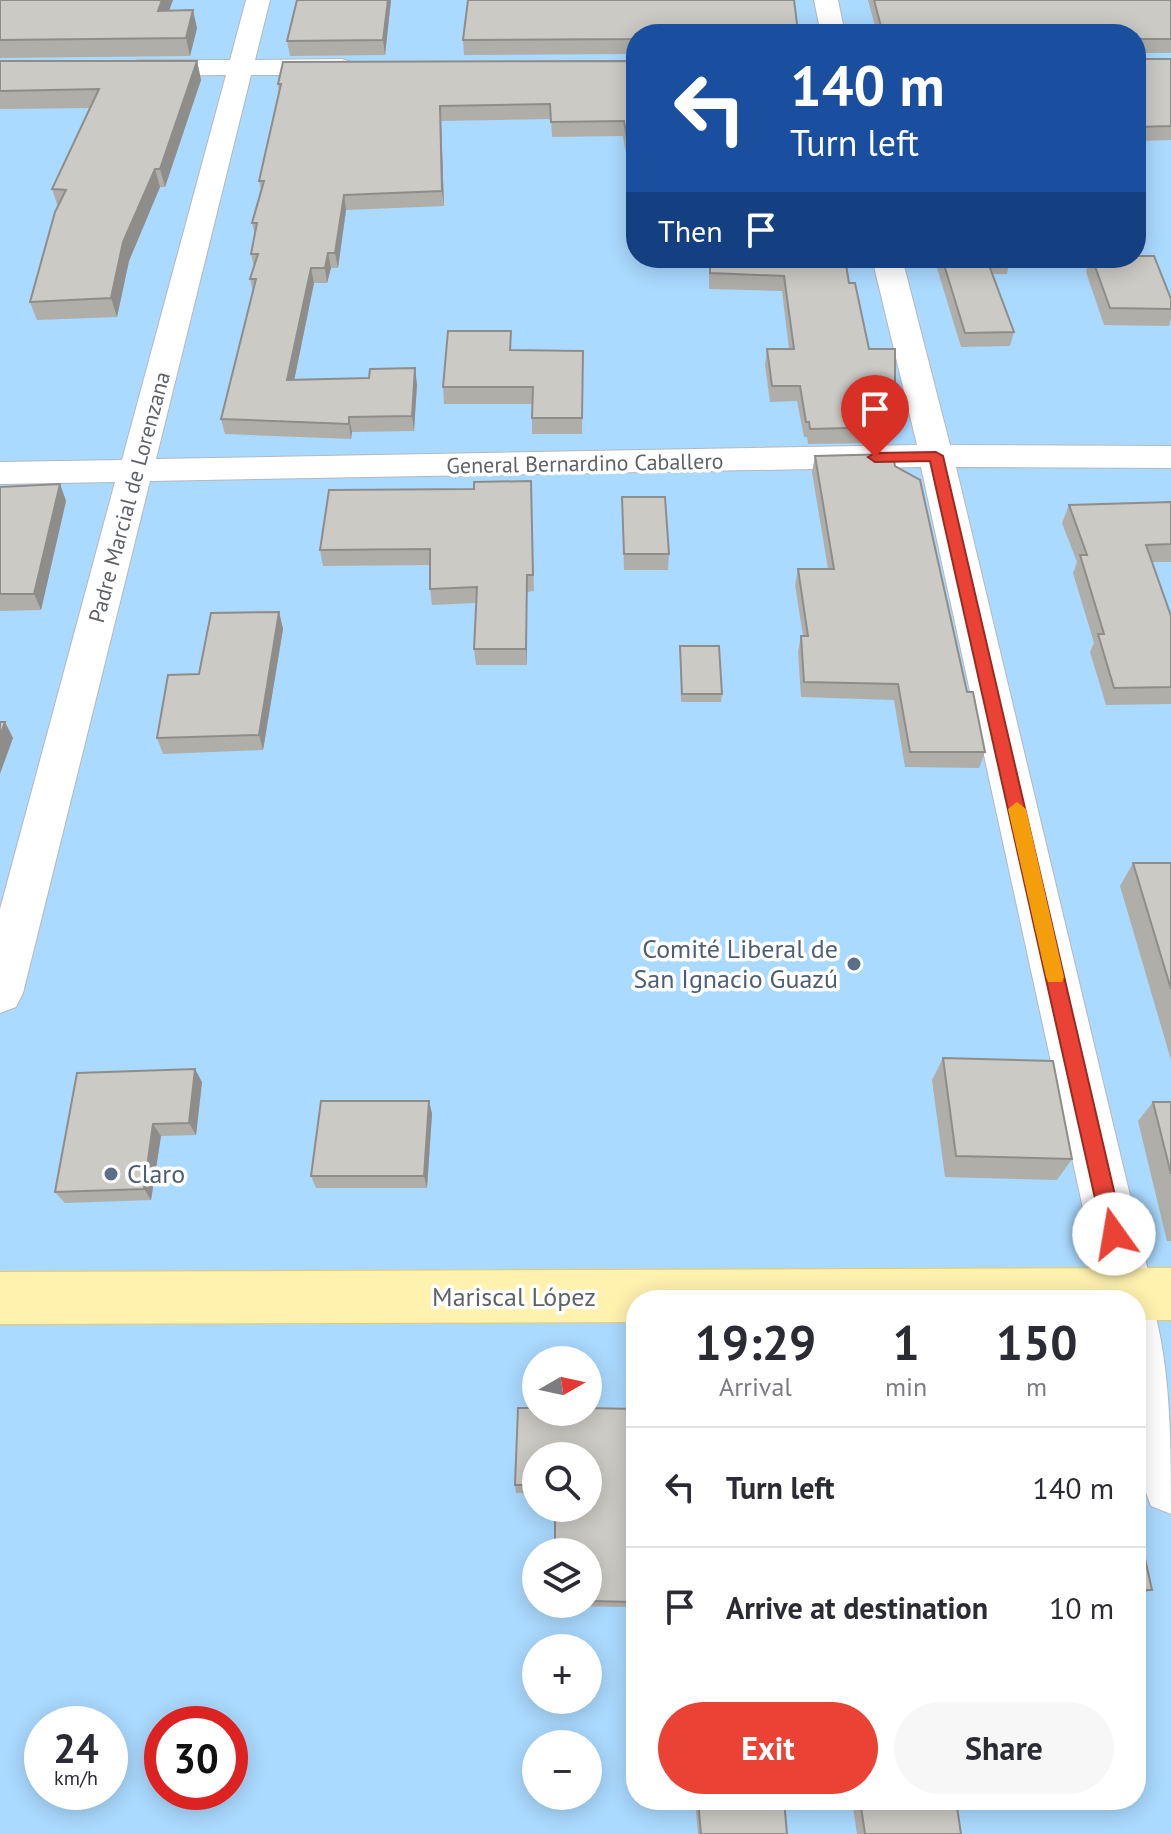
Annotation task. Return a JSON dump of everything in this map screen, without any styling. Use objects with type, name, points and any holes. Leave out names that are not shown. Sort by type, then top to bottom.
[{"type":"main road","name":"Mariscal López","points":[[0,1298],[626,1302]]},
{"type":"street","name":"Padre Marcial de Lorenzana","points":[[0,993],[258,0]]},
{"type":"street","points":[[826,0],[831,24]]},
{"type":"street","points":[[106,68],[368,67]]},
{"type":"street","points":[[889,268],[1137,1290]]},
{"type":"street","name":"General Bernardino Caballero","points":[[0,473],[936,456],[1171,457]]},
{"type":"street","points":[[1146,1336],[1171,1486]]},
{"type":"water","points":[[0,0],[1171,0],[1171,1834],[0,1834]]},
{"type":"building","points":[[0,0],[162,0],[158,11],[193,10],[186,38],[0,40]]},
{"type":"building","points":[[297,0],[388,0],[383,40],[287,41]]},
{"type":"building","points":[[468,0],[794,0],[797,24],[626,24],[626,39],[463,40]]},
{"type":"building","points":[[874,0],[1171,0],[1171,39],[1146,39],[1146,24],[880,24]]},
{"type":"building","points":[[1146,59],[1171,59],[1171,126],[1146,127]]},
{"type":"building","points":[[0,61],[197,61],[160,169],[155,169],[123,242],[111,298],[30,302],[55,212],[66,190],[52,189],[99,89],[0,91]]},
{"type":"building","points":[[626,61],[626,132],[624,121],[551,122],[550,104],[440,106],[442,191],[344,195],[335,253],[328,253],[325,268],[311,268],[287,380],[369,378],[370,369],[415,368],[412,416],[349,417],[349,424],[221,419],[256,279],[250,279],[258,254],[251,254],[257,223],[252,223],[264,181],[259,181],[283,62]]},
{"type":"building","points":[[1146,256],[1154,256],[1171,299],[1171,309],[1110,308],[1096,268],[1146,268]]},
{"type":"building","points":[[710,268],[847,268],[849,283],[855,283],[869,349],[895,349],[895,385],[877,385],[886,427],[810,429],[800,386],[772,386],[767,349],[794,349],[784,276],[710,273]]},
{"type":"building","points":[[945,268],[990,268],[1014,332],[965,333]]},
{"type":"building","points":[[448,331],[511,331],[510,350],[583,351],[582,418],[532,418],[533,387],[443,387]]},
{"type":"building","points":[[893,454],[895,466],[920,480],[967,692],[973,692],[985,752],[910,752],[898,684],[804,682],[801,636],[808,636],[798,569],[834,569],[815,456]]},
{"type":"building","points":[[531,481],[533,575],[527,575],[526,649],[474,649],[477,587],[430,589],[430,549],[320,550],[329,490],[474,489],[474,482]]},
{"type":"building","points":[[60,484],[34,594],[0,594],[0,487]]},
{"type":"building","points":[[622,497],[665,497],[669,554],[624,554]]},
{"type":"building","points":[[1171,502],[1171,544],[1146,545],[1171,616],[1171,687],[1114,688],[1098,634],[1104,634],[1080,555],[1087,555],[1069,505]]},
{"type":"building","points":[[279,612],[259,735],[157,738],[168,675],[199,674],[211,613]]},
{"type":"building","points":[[680,646],[719,646],[722,694],[682,694]]},
{"type":"building","points":[[1133,863],[1171,863],[1171,989]]},
{"type":"building","points":[[943,1058],[1053,1061],[1072,1159],[956,1156]]},
{"type":"building","points":[[195,1069],[189,1123],[153,1124],[144,1189],[55,1192],[77,1073]]},
{"type":"building","points":[[321,1101],[429,1101],[424,1176],[311,1176]]},
{"type":"building","points":[[1153,1102],[1171,1102],[1171,1174]]},
{"type":"building","points":[[518,1408],[522,1408],[522,1426],[602,1426],[602,1408],[626,1409],[626,1602],[602,1601],[602,1538],[555,1538],[555,1522],[602,1522],[602,1442],[522,1442],[522,1485],[515,1485]]},
{"type":"building","points":[[1146,1563],[1152,1590],[1146,1590]]},
{"type":"building","points":[[699,1810],[785,1810],[787,1834],[701,1834]]},
{"type":"building","points":[[861,1810],[957,1810],[961,1834],[865,1834]]},
{"type":"slow traffic","points":[[1017,809],[1055,977]]},
{"type":"place","name":"Comité Liberal de San Ignacio Guazú","points":[[854,964]]},
{"type":"place","name":"Claro","points":[[111,1174]]},
{"type":"route","points":[[875,457],[936,456],[1114,1234]]}]
